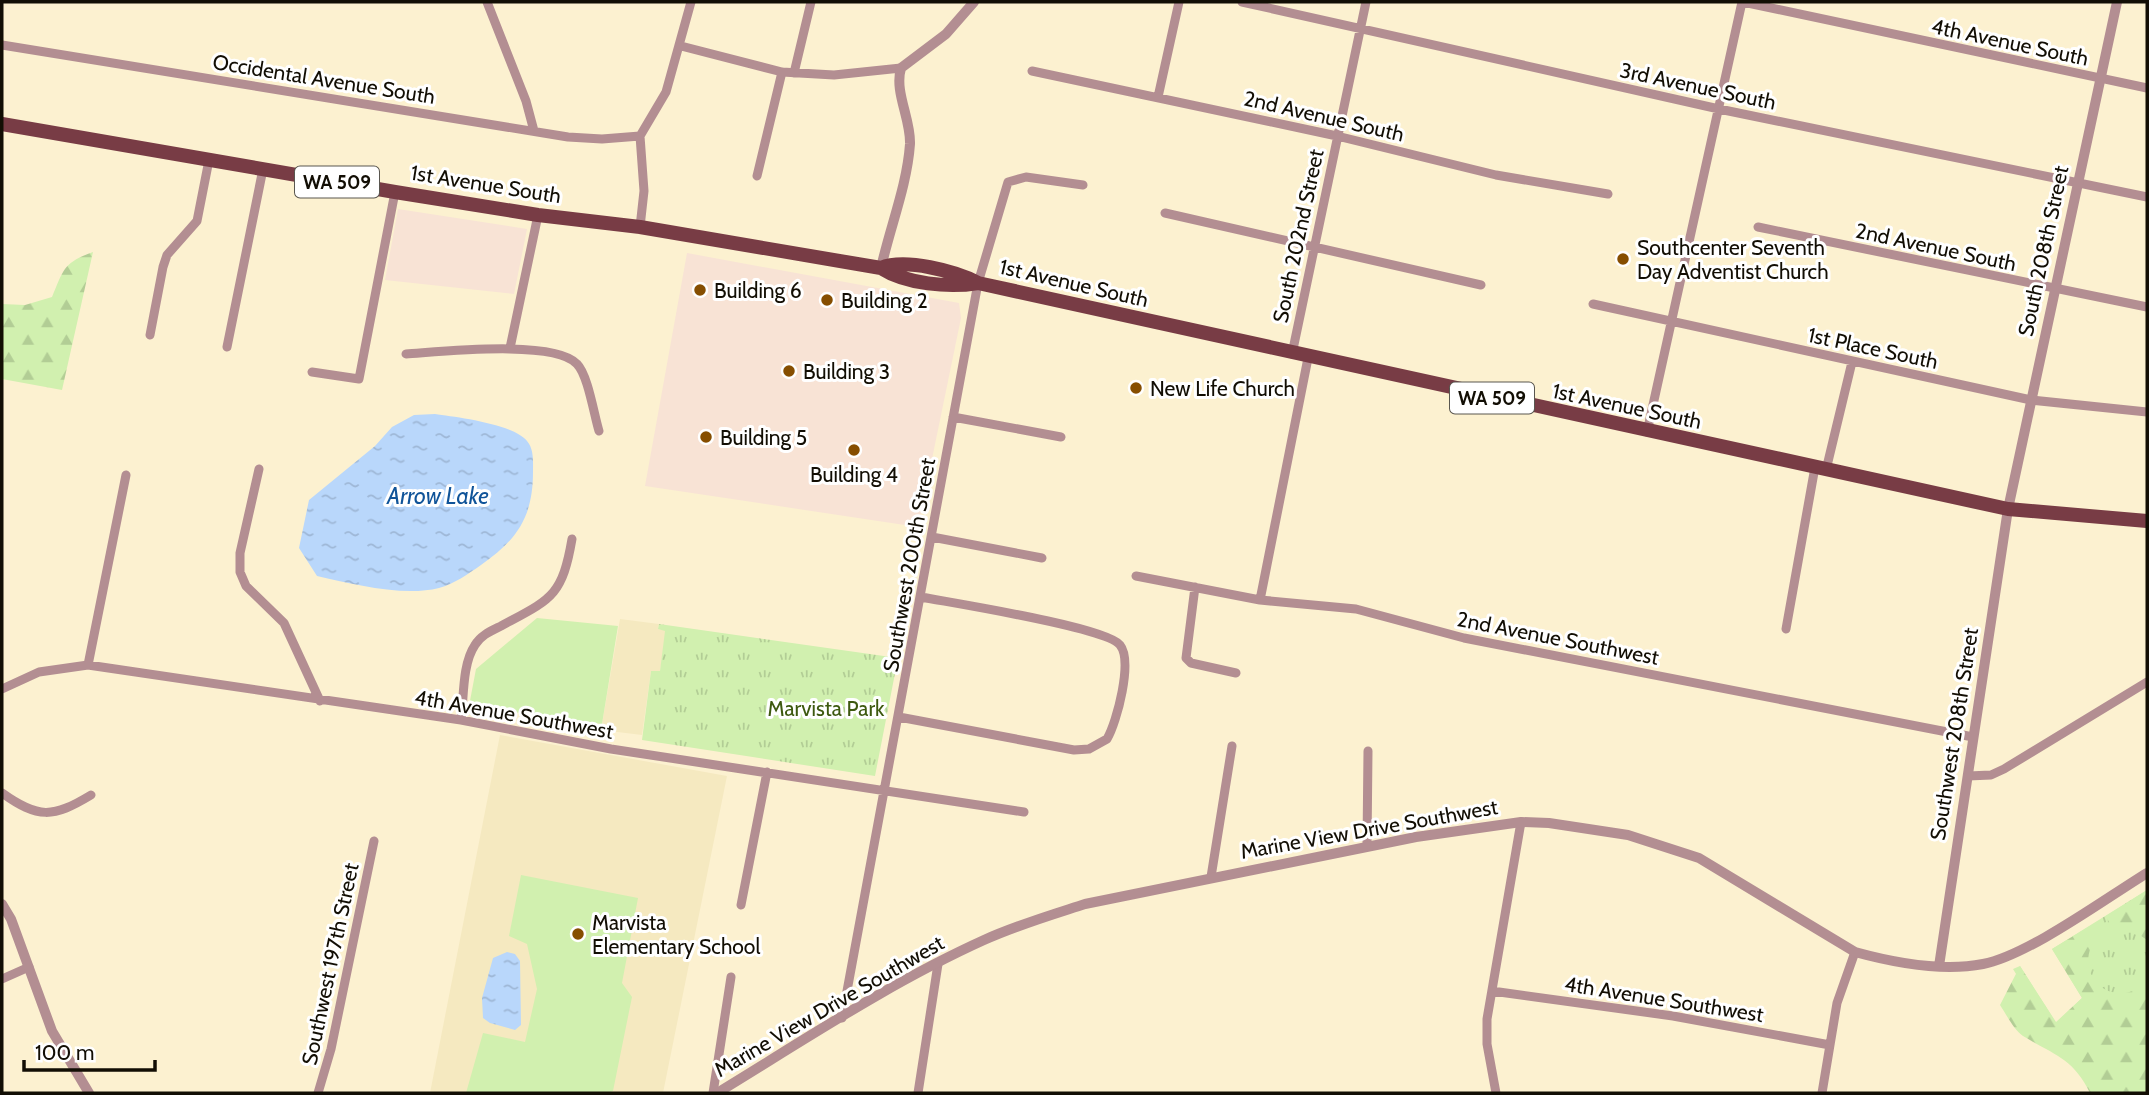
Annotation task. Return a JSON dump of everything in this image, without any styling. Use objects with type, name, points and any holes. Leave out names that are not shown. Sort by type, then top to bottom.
[{"type":"main road","name":"1st Avenue South","points":[[2,124],[538,215],[640,227],[881,268],[894,262],[960,274],[978,284],[1308,358],[2008,509],[2147,521]]},
{"type":"street","points":[[487,2],[526,101],[534,131]]},
{"type":"street","points":[[640,227],[644,162],[640,136],[666,92],[681,46],[691,2]]},
{"type":"street","points":[[794,73],[811,2]]},
{"type":"street","points":[[681,46],[782,72],[834,75],[901,68],[946,34],[974,2]]},
{"type":"street","points":[[1158,97],[1179,2]]},
{"type":"street","name":"3rd Avenue South","points":[[1242,2],[1719,109],[2077,185],[2147,197]]},
{"type":"street","name":"South 202nd Street","points":[[1292,354],[1312,244],[1366,2]]},
{"type":"street","points":[[1647,432],[1743,2]]},
{"type":"street","name":"4th Avenue South","points":[[1743,2],[2147,88]]},
{"type":"street","name":"South 208th Street","points":[[2008,509],[2117,2]]},
{"type":"street","name":"Occidental Avenue South","points":[[2,45],[534,131],[602,139],[640,136]]},
{"type":"street","points":[[881,268],[910,144],[909,122],[899,83],[901,68]]},
{"type":"street","name":"2nd Avenue South","points":[[1032,71],[1337,136],[1496,175],[1608,194]]},
{"type":"street","points":[[757,176],[782,72]]},
{"type":"street","points":[[150,335],[167,255],[197,221],[209,160]]},
{"type":"street","points":[[227,347],[263,169]]},
{"type":"street","name":"Southwest 200th Street","points":[[842,1018],[978,284],[1008,182],[1026,177],[1083,185]]},
{"type":"street","points":[[313,372],[359,379],[394,191]]},
{"type":"street","points":[[1166,213],[1312,244],[1481,285]]},
{"type":"street","points":[[510,348],[538,215]]},
{"type":"street","name":"2nd Avenue South","points":[[1758,227],[2147,307]]},
{"type":"street","name":"1st Place South","points":[[1593,303],[2031,400],[2147,412]]},
{"type":"street","points":[[406,354],[510,348],[575,361],[580,367],[599,431]]},
{"type":"street","points":[[1260,600],[1308,358]]},
{"type":"street","points":[[1786,629],[1821,469],[1852,362]]},
{"type":"street","points":[[953,417],[1061,437]]},
{"type":"street","points":[[258,469],[240,553],[240,572],[246,586],[284,623],[320,701]]},
{"type":"street","points":[[88,665],[126,475]]},
{"type":"street","name":"Southwest 208th Street","points":[[1938,966],[2008,509]]},
{"type":"street","points":[[932,537],[1042,558]]},
{"type":"street","points":[[461,720],[468,662],[474,646],[483,636],[551,597],[566,571],[572,539]]},
{"type":"street","name":"2nd Avenue Southwest","points":[[1136,576],[1260,600],[1356,609],[1464,638],[1973,737]]},
{"type":"street","points":[[1195,587],[1185,658],[1191,663],[1236,673]]},
{"type":"street","points":[[899,717],[1074,750],[1089,749],[1100,746],[1113,729],[1125,670],[1121,645],[1099,633],[921,597]]},
{"type":"street","name":"4th Avenue Southwest","points":[[2,689],[39,672],[88,665],[461,720],[611,749],[1024,812]]},
{"type":"street","points":[[1968,776],[1991,775],[2004,769],[2147,682]]},
{"type":"street","points":[[1211,877],[1232,746]]},
{"type":"street","points":[[1367,845],[1368,751]]},
{"type":"street","points":[[741,905],[767,772]]},
{"type":"street","points":[[2,793],[35,813],[60,811],[91,795]]},
{"type":"street","points":[[1496,1093],[1487,1044],[1492,991],[1521,822]]},
{"type":"street","name":"Marine View Drive Southwest","points":[[715,1093],[842,1018],[985,939],[1085,904],[1367,845],[1521,822],[1628,835],[1678,849],[1751,887],[1855,952],[1884,960],[1938,966],[1982,964],[2016,953],[2147,873]]},
{"type":"street","name":"Southwest 197th Street","points":[[318,1093],[331,1049],[374,841]]},
{"type":"street","points":[[2,904],[11,919],[52,1031],[89,1093]]},
{"type":"street","points":[[1822,1093],[1837,1003],[1855,952]]},
{"type":"street","points":[[918,1093],[938,964]]},
{"type":"street","points":[[2,979],[29,967]]},
{"type":"street","points":[[715,1093],[731,977]]},
{"type":"street","name":"4th Avenue Southwest","points":[[1492,991],[1673,1016],[1830,1045]]},
{"type":"shaded area","points":[[398,209],[527,229],[514,294],[385,280]]},
{"type":"shaded area","points":[[687,253],[959,303],[961,318],[918,527],[645,486]]},
{"type":"shaded area","points":[[620,619],[659,624],[658,629],[666,630],[660,672],[651,671],[642,735],[601,730]]},
{"type":"shaded area","name":"Marvista Elementary School","points":[[500,735],[727,776],[663,1093],[430,1093]]},
{"type":"green space","points":[[93,252],[62,390],[2,379],[2,304],[25,305],[52,297],[66,268]]},
{"type":"green space","points":[[537,618],[618,626],[602,724],[469,706],[476,669]]},
{"type":"green space","name":"Marvista Park","points":[[659,624],[898,658],[875,776],[642,740],[651,671],[660,671],[665,631],[658,629]]},
{"type":"green space","points":[[521,875],[638,898],[622,983],[632,997],[613,1091],[466,1093],[483,1033],[525,1042],[537,989],[527,944],[509,936]]},
{"type":"green space","points":[[2147,890],[2147,1093],[2049,1028],[2013,969],[2020,966],[2056,1023],[2082,998],[2052,949]]},
{"type":"green space","points":[[2147,890],[2147,940],[2130,928],[2112,928],[2106,916]]},
{"type":"green space","points":[[2090,926],[2099,934],[2090,948],[2088,962],[2091,975],[2098,984],[2108,991],[2121,993],[2134,990],[2147,981],[2147,1093],[2090,1093],[2070,1065],[2023,1036],[2000,1005],[2020,966],[2056,1022],[2082,998],[2052,949]]},
{"type":"water","name":"Arrow Lake","points":[[435,414],[498,426],[520,435],[529,444],[533,464],[530,502],[526,515],[513,536],[494,556],[439,588],[394,590],[317,576],[299,548],[309,500],[375,446],[392,427],[414,415]]},
{"type":"water","points":[[507,952],[515,954],[520,961],[521,1025],[515,1030],[490,1023],[483,1018],[482,998],[493,958]]},
{"type":"place","name":"Southcenter Seventh Day Adventist Church","points":[[1623,259]]},
{"type":"place","name":"Building 6","points":[[700,290]]},
{"type":"place","name":"Building 2","points":[[827,300]]},
{"type":"place","name":"Building 3","points":[[789,371]]},
{"type":"place","name":"New Life Church","points":[[1136,388]]},
{"type":"place","name":"Building 5","points":[[706,437]]},
{"type":"place","name":"Building 4","points":[[854,450]]},
{"type":"place","name":"Marvista Elementary School","points":[[578,934]]}]
